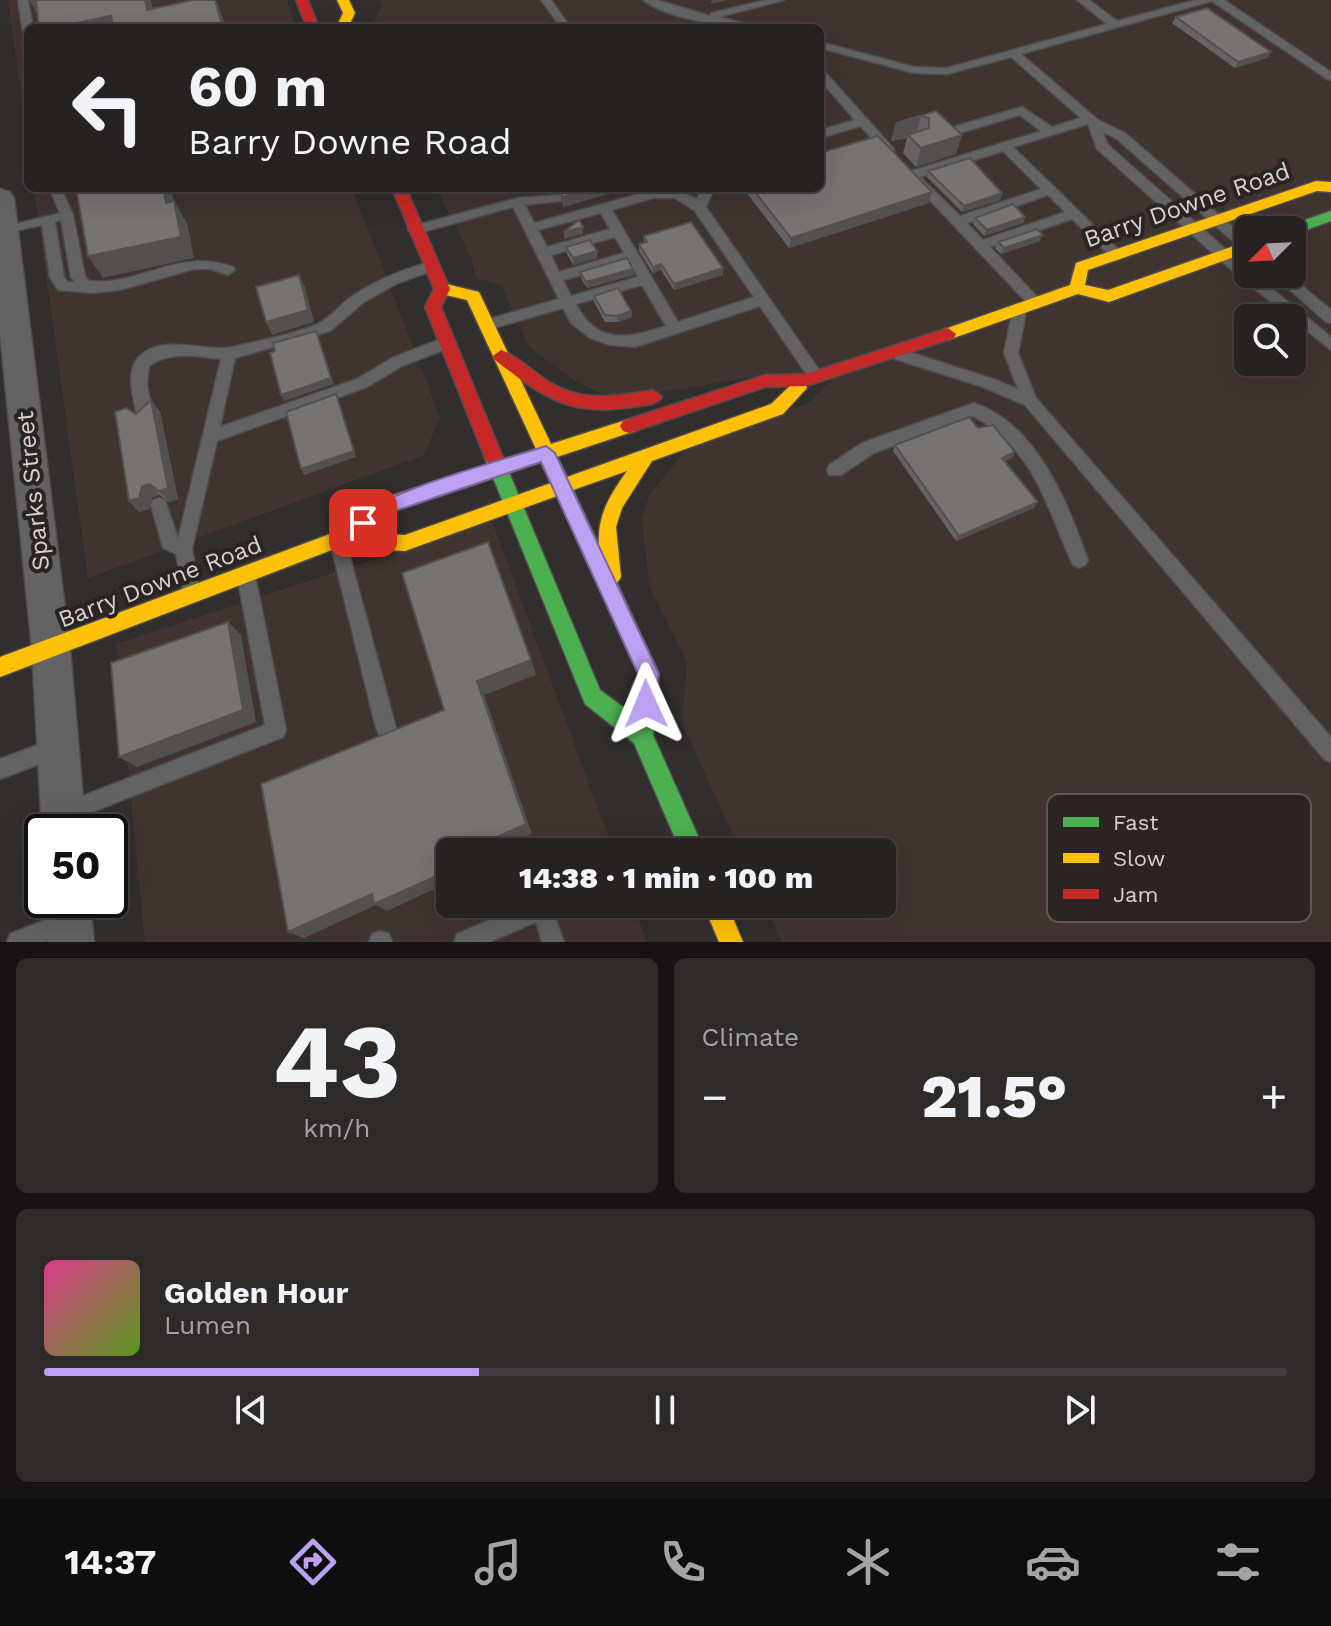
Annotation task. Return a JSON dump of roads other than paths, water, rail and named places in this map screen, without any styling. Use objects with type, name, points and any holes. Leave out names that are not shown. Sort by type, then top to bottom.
[{"type":"main road","points":[[302,0],[311,24]]},
{"type":"main road","points":[[343,0],[349,13],[344,24]]},
{"type":"main road","name":"Barry Downe Road","points":[[1077,288],[1081,267],[1316,186],[1331,187]]},
{"type":"main road","points":[[401,192],[442,289]]},
{"type":"main road","points":[[1306,225],[1331,216]]},
{"type":"main road","name":"Barry Downe Road","points":[[0,667],[337,540],[388,505],[765,381],[811,379],[1077,288],[1109,296],[1234,251]]},
{"type":"main road","points":[[442,289],[473,296],[649,674],[642,735]]},
{"type":"main road","points":[[442,289],[433,307],[446,343],[592,697],[642,735],[687,838]]},
{"type":"main road","points":[[500,355],[546,389],[572,403],[589,406],[690,391],[743,389]]},
{"type":"main road","name":"Barry Downe Road","points":[[337,540],[405,543],[777,409],[811,379]]},
{"type":"main road","points":[[613,596],[607,527],[614,505],[645,458]]},
{"type":"main road","points":[[721,918],[731,942]]},
{"type":"street","name":"Sparks Street","points":[[0,198],[51,649],[62,814]]},
{"type":"lane","points":[[23,0],[27,24]]},
{"type":"lane","points":[[546,0],[563,24]]},
{"type":"lane","points":[[648,0],[689,15],[710,16],[741,24]]},
{"type":"lane","points":[[710,16],[779,0]]},
{"type":"lane","points":[[1082,0],[1115,25]]},
{"type":"lane","points":[[824,46],[931,73],[1208,0]]},
{"type":"lane","points":[[1217,0],[1331,77]]},
{"type":"lane","points":[[710,16],[718,24]]},
{"type":"lane","points":[[1013,53],[1092,121],[1121,136],[1234,235]]},
{"type":"lane","points":[[824,78],[980,246],[1028,306],[1011,353],[1030,401],[1331,752]]},
{"type":"lane","points":[[824,93],[835,91]]},
{"type":"lane","points":[[960,129],[1022,111],[1051,132]]},
{"type":"lane","points":[[901,160],[1005,146],[1092,121]]},
{"type":"lane","points":[[1092,121],[1101,146],[1223,255],[1331,345]]},
{"type":"lane","points":[[824,133],[862,122]]},
{"type":"lane","points":[[1005,146],[1117,255]]},
{"type":"lane","points":[[957,222],[1050,190]]},
{"type":"lane","points":[[57,192],[67,215],[78,277],[85,286],[93,288]]},
{"type":"lane","points":[[530,228],[671,192],[683,194],[699,207],[811,379]]},
{"type":"lane","points":[[699,207],[706,192]]},
{"type":"lane","points":[[415,230],[517,202],[557,198]]},
{"type":"lane","points":[[517,202],[585,329],[617,343],[635,342],[762,300]]},
{"type":"lane","points":[[604,207],[675,329]]},
{"type":"lane","points":[[980,246],[1075,213]]},
{"type":"lane","points":[[4,231],[67,215]]},
{"type":"lane","points":[[48,220],[57,277],[63,287],[93,288],[207,263],[228,270]]},
{"type":"lane","points":[[543,253],[619,231]]},
{"type":"lane","points":[[555,278],[632,255]]},
{"type":"lane","points":[[145,417],[139,371],[142,364],[162,353],[183,349],[229,354],[325,327],[359,298],[393,280],[432,266]]},
{"type":"lane","points":[[487,325],[646,279]]},
{"type":"lane","points":[[1296,288],[1331,318]]},
{"type":"lane","points":[[210,437],[362,383],[397,362],[446,343]]},
{"type":"lane","points":[[894,353],[988,383],[1030,401]]},
{"type":"lane","points":[[191,595],[184,549],[229,354]]},
{"type":"lane","points":[[835,470],[868,448],[974,409],[989,415],[1003,426],[1040,472],[1061,509],[1079,560]]},
{"type":"lane","points":[[159,505],[169,543],[184,549]]},
{"type":"lane","points":[[337,540],[386,728]]},
{"type":"lane","points":[[84,814],[276,730],[246,575]]},
{"type":"lane","points":[[0,769],[58,747]]},
{"type":"lane","points":[[465,942],[520,918]]},
{"type":"lane","points":[[550,918],[553,942]]},
{"type":"lane","points":[[18,942],[70,921]]}]
